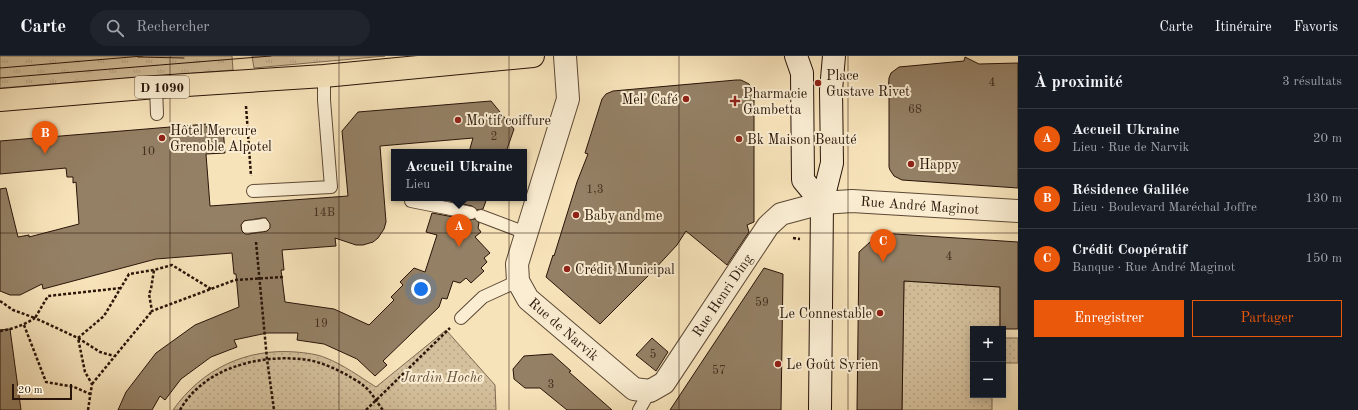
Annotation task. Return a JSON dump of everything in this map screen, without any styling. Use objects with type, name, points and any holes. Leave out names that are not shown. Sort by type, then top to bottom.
[{"type":"main road","name":"D 1090","points":[[0,100],[156,87],[324,76],[533,56]]},
{"type":"street","name":"Rue de Narvik","points":[[565,56],[568,100],[517,264],[518,281],[528,299],[634,389],[650,391]]},
{"type":"street","points":[[796,56],[802,73],[803,180],[822,203]]},
{"type":"street","points":[[820,410],[822,203],[832,164],[831,90],[834,56]]},
{"type":"street","name":"Rue André Maginot","points":[[822,203],[852,200],[1018,211]]},
{"type":"street","name":"Rue Henri Ding","points":[[650,391],[664,383],[768,226],[781,214],[822,203]]},
{"type":"lane","points":[[253,191],[331,192],[324,100],[324,76]]},
{"type":"lane","points":[[156,87],[157,114]]},
{"type":"lane","points":[[411,201],[476,214],[526,234]]},
{"type":"lane","points":[[252,232],[263,225]]},
{"type":"lane","points":[[461,318],[483,297],[518,281]]},
{"type":"lane","name":"Rue Henri Ding","points":[[639,410],[650,391]]},
{"type":"path","points":[[246,106],[253,191]]},
{"type":"path","points":[[252,232],[259,278],[274,410]]},
{"type":"path","points":[[78,338],[104,316],[129,274],[154,270],[172,265],[211,289]]},
{"type":"path","points":[[152,311],[149,294],[154,270]]},
{"type":"path","points":[[88,410],[92,384],[152,311],[235,280],[283,277]]},
{"type":"path","points":[[0,331],[24,325],[35,318],[48,296],[121,288]]},
{"type":"path","points":[[0,301],[13,310],[35,318],[78,338],[100,352],[114,356]]},
{"type":"path","points":[[366,410],[461,318]]},
{"type":"path","points":[[24,325],[46,382],[74,387],[90,394]]},
{"type":"path","points":[[78,338],[85,372],[92,384]]},
{"type":"path","points":[[180,410],[183,404],[206,381],[236,365],[267,359],[301,359],[333,368],[364,386],[383,410]]},
{"type":"green space","points":[[0,56],[232,56],[233,70],[0,88]]},
{"type":"green space","points":[[252,56],[385,56],[254,68]]},
{"type":"green space","points":[[904,281],[1000,287],[1000,326],[970,326],[970,398],[992,398],[992,410],[902,410]]},
{"type":"green space","name":"Jardin Hoche","points":[[446,330],[495,385],[496,410],[173,410],[197,383],[211,373],[227,364],[260,354],[296,352],[319,356],[352,371],[376,387]]},
{"type":"green space","points":[[1006,338],[1018,338],[1018,363],[1006,363]]},
{"type":"building","points":[[965,57],[979,64],[1018,63],[1018,188],[902,180],[894,176],[890,170],[888,95],[889,78],[891,73],[899,67],[964,61]]},
{"type":"building","points":[[741,80],[749,84],[754,92],[754,222],[747,225],[749,232],[727,265],[686,231],[677,245],[600,324],[546,277],[577,182],[588,154],[585,153],[602,99],[606,94],[613,91]]},
{"type":"building","points":[[491,101],[514,129],[507,149],[470,149],[473,138],[380,146],[386,222],[384,229],[378,238],[373,242],[363,245],[356,245],[335,238],[336,246],[282,250],[284,270],[281,270],[285,302],[334,309],[369,325],[394,300],[391,297],[403,285],[400,282],[414,268],[425,272],[437,235],[426,232],[432,213],[470,220],[475,219],[479,223],[478,228],[481,232],[475,237],[490,253],[484,258],[487,262],[481,268],[484,271],[471,283],[466,278],[460,283],[453,281],[447,299],[442,298],[439,307],[383,361],[387,365],[375,376],[357,359],[324,344],[297,340],[298,333],[267,333],[234,340],[237,347],[211,357],[181,379],[165,400],[160,396],[152,410],[118,410],[126,392],[156,353],[195,325],[239,307],[236,274],[234,274],[232,253],[156,259],[43,289],[42,284],[20,295],[10,295],[0,291],[0,189],[6,188],[18,237],[29,235],[29,237],[79,224],[76,182],[73,183],[73,177],[67,177],[66,168],[0,174],[0,141],[207,124],[207,128],[223,127],[225,153],[206,154],[210,206],[348,196],[342,131],[358,112]],"holes":[[[262,218],[266,218],[270,224],[270,228],[267,231],[249,234],[245,234],[242,231],[241,225],[244,221]]]},
{"type":"building","points":[[450,201],[486,201],[483,209],[477,210],[472,206]]},
{"type":"building","name":"Le Connestable","points":[[880,233],[1018,242],[1018,329],[1006,329],[1006,326],[1000,326],[1000,287],[904,281],[902,410],[857,410],[859,252]]},
{"type":"building","points":[[764,268],[783,274],[781,410],[670,410]]},
{"type":"building","points":[[10,329],[21,410],[0,410],[0,330]]},
{"type":"building","points":[[652,338],[668,352],[656,371],[636,355]]},
{"type":"building","points":[[552,354],[571,371],[569,372],[612,410],[567,410],[540,388],[525,388],[514,379],[513,369],[524,356]]},
{"type":"tram line","points":[[0,68],[143,56]]},
{"type":"tram line","points":[[0,78],[271,56]]},
{"type":"tram line","points":[[138,57],[184,58]]},
{"type":"place","name":"Place Gustave Rivet","points":[[818,83]]},
{"type":"place","name":"Mel' Café","points":[[686,99]]},
{"type":"place","name":"Pharmacie Gambetta","points":[[735,101]]},
{"type":"place","name":"Mo'tif coiffure","points":[[458,120]]},
{"type":"place","name":"Hôtel Mercure Grenoble Alpotel","points":[[162,138]]},
{"type":"place","name":"Bk Maison Beauté","points":[[739,139]]},
{"type":"place","name":"Résidence Galilée","points":[[45,154]]},
{"type":"place","name":"Happy","points":[[911,164]]},
{"type":"place","name":"Baby and me","points":[[576,215]]},
{"type":"place","name":"Accueil Ukraine","points":[[459,247]]},
{"type":"place","name":"Crédit Coopératif","points":[[883,262]]},
{"type":"place","name":"Crédit Municipal","points":[[567,269]]},
{"type":"place","name":"Le Connestable","points":[[880,313]]},
{"type":"place","name":"Le Goût Syrien","points":[[778,364]]}]
